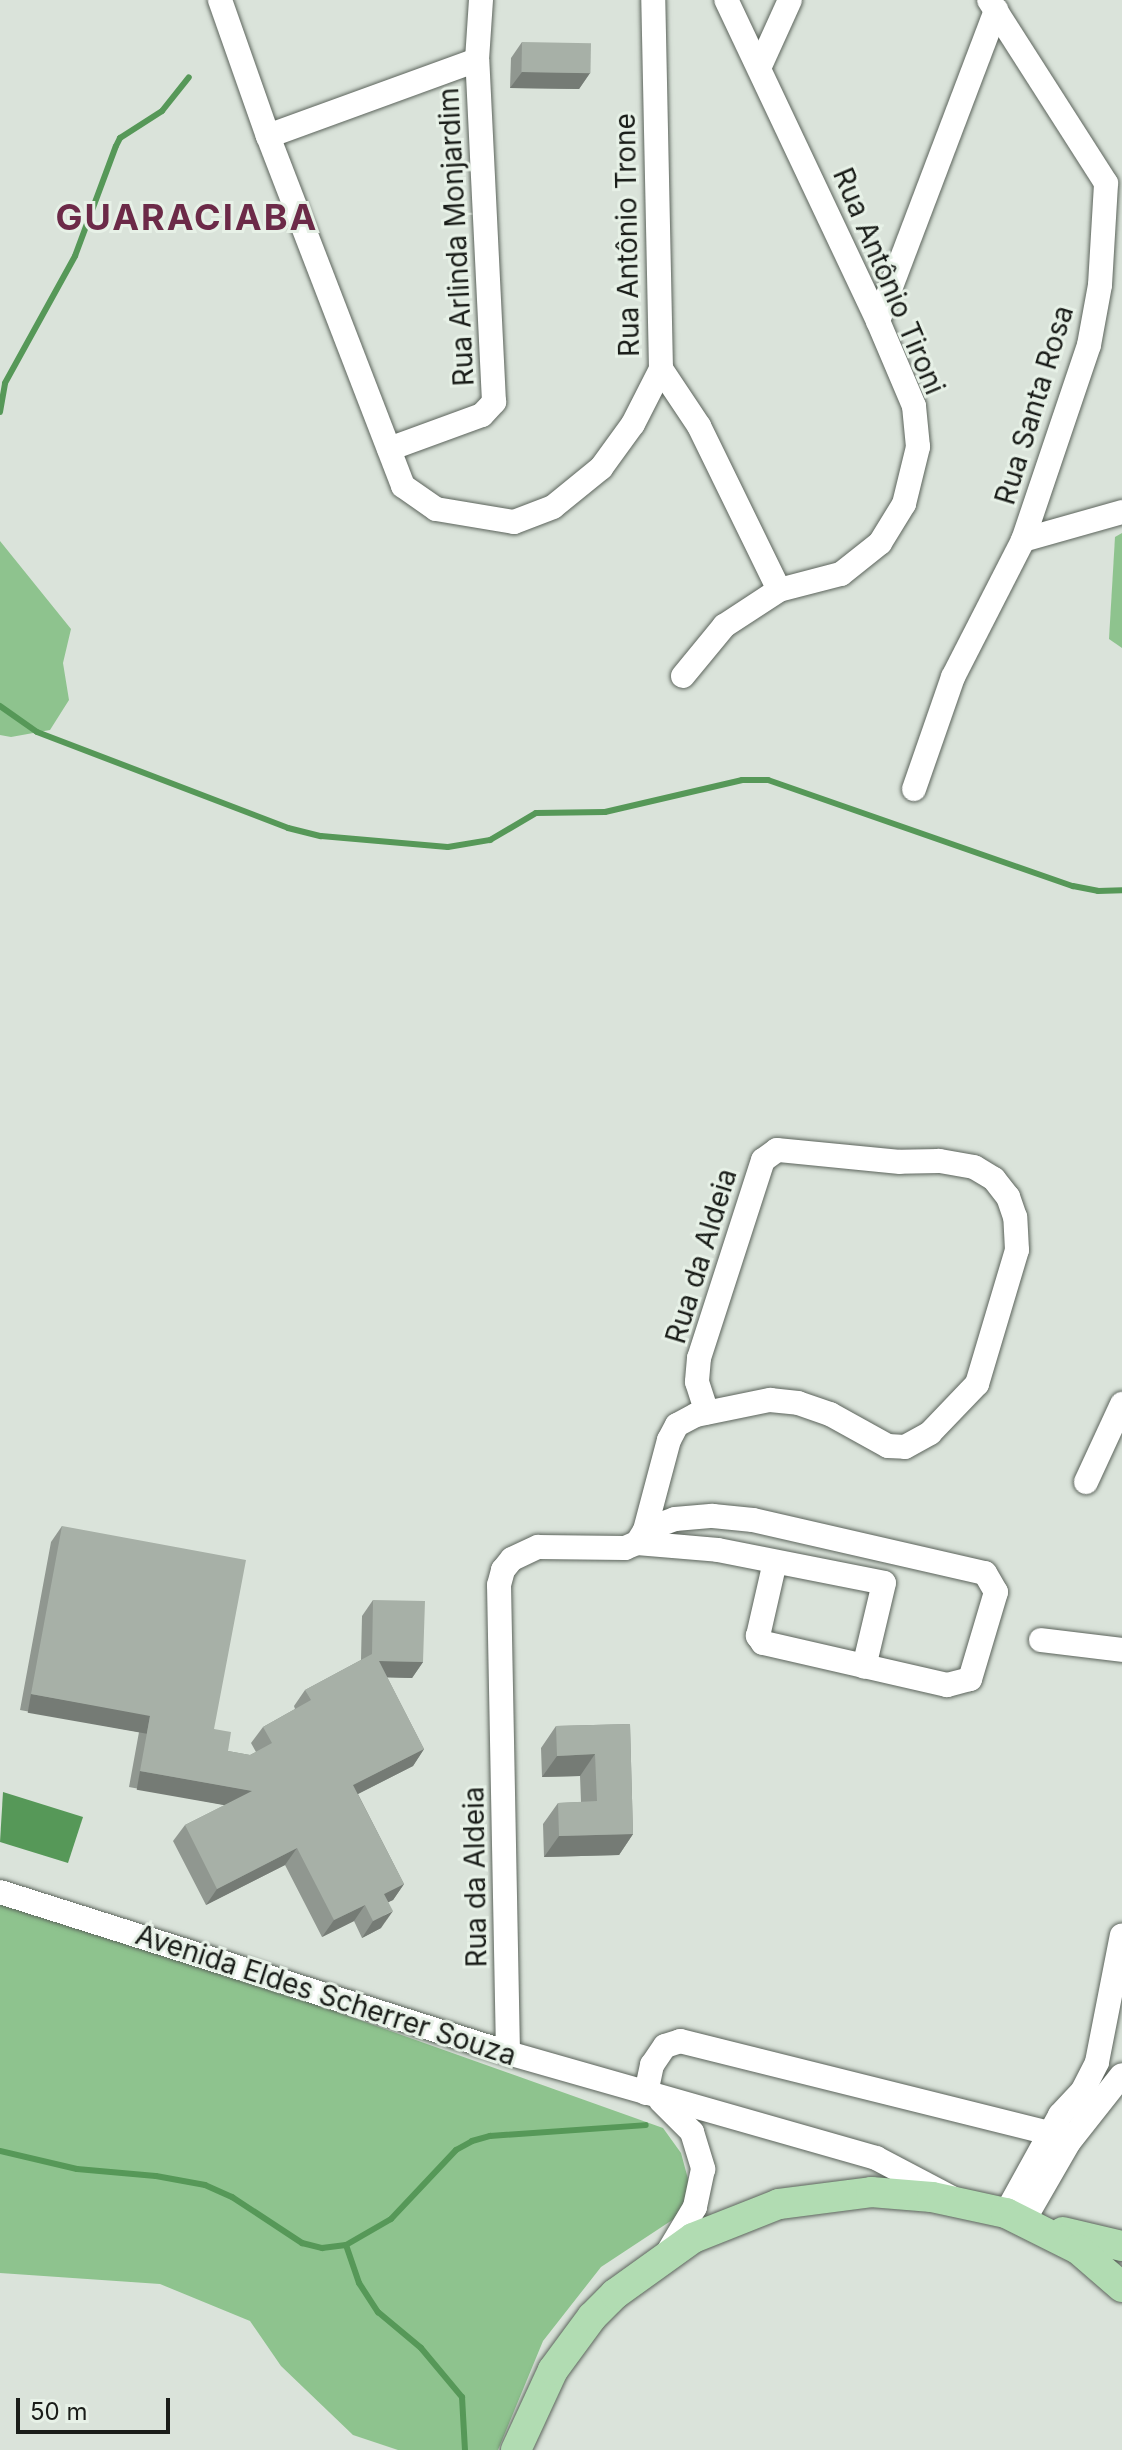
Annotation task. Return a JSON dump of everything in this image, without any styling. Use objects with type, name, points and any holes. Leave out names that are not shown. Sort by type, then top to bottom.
[{"type":"main road","points":[[516,2450],[537,2398],[572,2343],[615,2294],[667,2253],[721,2224],[810,2198],[871,2192],[962,2203],[1122,2246]]},
{"type":"main road","points":[[1022,2220],[1078,2249],[1122,2287]]},
{"type":"street","points":[[220,0],[268,136],[389,449]]},
{"type":"street","name":"Rua Arlinda Monjardim","points":[[389,449],[482,415],[494,402],[477,60],[481,0]]},
{"type":"street","name":"Rua Antônio Trone","points":[[389,449],[403,486],[436,509],[514,522],[553,507],[601,468],[633,424],[661,369],[653,0]]},
{"type":"street","name":"Rua Antônio Tironi","points":[[683,676],[724,626],[779,590],[841,574],[880,543],[904,504],[918,447],[914,406],[878,321],[760,66],[726,0]]},
{"type":"street","points":[[760,66],[790,0]]},
{"type":"street","points":[[878,321],[992,5]]},
{"type":"street","name":"Rua Santa Rosa","points":[[914,789],[953,677],[1023,540],[1089,345],[1114,180],[992,5]]},
{"type":"street","points":[[268,136],[477,60]]},
{"type":"street","points":[[661,369],[699,426],[779,590]]},
{"type":"street","points":[[1023,540],[1122,512]]},
{"type":"street","name":"Rua da Aldeia","points":[[508,2053],[499,1585],[503,1570],[512,1559],[538,1547],[625,1548],[641,1536],[669,1440],[677,1425],[707,1412],[770,1400],[798,1403],[830,1414],[888,1446],[905,1447],[930,1433],[977,1384],[1017,1250],[1015,1217],[1008,1197],[994,1179],[974,1167],[939,1161],[900,1162],[777,1150],[763,1160],[699,1358],[697,1382],[707,1412]]},
{"type":"street","points":[[1086,1482],[1122,1404]]},
{"type":"street","points":[[641,1536],[675,1519],[713,1516],[753,1520],[985,1573],[996,1592],[970,1679],[947,1685],[763,1643],[758,1636],[775,1562]]},
{"type":"street","points":[[641,1536],[884,1583],[864,1667]]},
{"type":"street","points":[[1041,1640],[1122,1650]]},
{"type":"street","name":"Avenida Eldes Scherrer Souza","points":[[0,1892],[508,2053],[876,2158],[962,2203]]},
{"type":"street","points":[[1022,2220],[1050,2133],[1060,2115],[1083,2090],[1097,2062],[1122,1935]]},
{"type":"street","points":[[649,2094],[652,2065],[665,2046],[680,2041],[1050,2133]]},
{"type":"street","points":[[1022,2220],[1069,2142],[1122,2075]]},
{"type":"street","name":"Avenida Eldes Scherrer Souza","points":[[649,2094],[685,2122],[697,2141],[702,2160],[702,2180],[695,2207],[667,2253]]},
{"type":"shaded area","points":[[1122,533],[1122,648],[1109,639],[1115,537]]},
{"type":"shaded area","points":[[0,541],[71,629],[63,663],[69,700],[50,730],[11,737],[0,735]]},
{"type":"shaded area","points":[[3,1792],[83,1817],[68,1863],[0,1842]]},
{"type":"shaded area","points":[[0,1892],[663,2128],[681,2153],[695,2205],[601,2267],[543,2341],[498,2450],[398,2450],[353,2435],[281,2366],[250,2321],[160,2284],[0,2273]]},
{"type":"building","points":[[522,42],[591,43],[590,73],[521,72]]},
{"type":"building","points":[[62,1526],[246,1560],[214,1729],[231,1732],[228,1751],[250,1755],[272,1743],[263,1727],[311,1700],[305,1690],[372,1654],[373,1600],[425,1601],[423,1662],[379,1661],[424,1749],[353,1785],[404,1884],[384,1894],[393,1911],[373,1921],[365,1905],[334,1920],[297,1848],[217,1889],[185,1825],[252,1791],[140,1771],[150,1716],[31,1694]]},
{"type":"building","points":[[630,1724],[633,1834],[559,1836],[558,1803],[597,1801],[595,1754],[557,1756],[556,1726]]},
{"type":"waterway","points":[[0,412],[5,383],[75,256],[120,138],[162,111],[189,77]]},
{"type":"waterway","points":[[0,706],[37,732],[288,828],[321,836],[448,847],[490,840],[536,813],[605,812],[742,780],[768,780],[1073,886],[1098,891],[1122,890]]},
{"type":"waterway","points":[[0,2151],[77,2169],[156,2176],[205,2185],[232,2197],[302,2243],[322,2248],[346,2245],[391,2219],[456,2150],[472,2141],[490,2136],[646,2125]]},
{"type":"waterway","points":[[346,2245],[359,2283],[378,2312],[421,2348],[462,2397],[465,2450]]},
{"type":"district","name":"GUARACIABA","points":[[187,218]]}]
